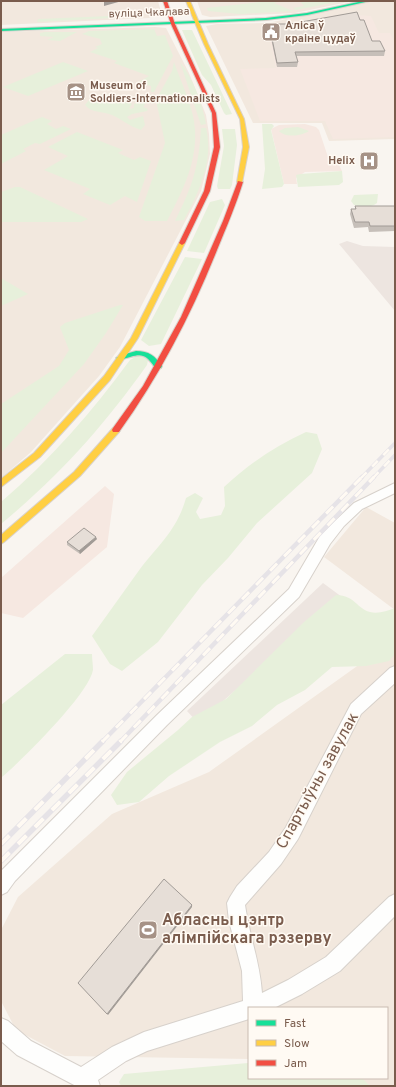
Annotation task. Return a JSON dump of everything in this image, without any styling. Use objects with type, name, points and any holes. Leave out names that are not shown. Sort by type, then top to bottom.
[{"type":"main road","points":[[165,1],[171,21],[203,86],[214,113],[222,120],[242,119]]},
{"type":"main road","points":[[1,540],[87,464],[120,424],[148,384],[170,344],[207,267],[234,194],[246,153],[245,132],[242,119],[195,20],[188,1]]},
{"type":"main road","name":"вуліца Чкалава","points":[[195,20],[284,15],[358,1]]},
{"type":"main road","name":"вуліца Чкалава","points":[[1,30],[95,24],[288,17],[368,1]]},
{"type":"main road","name":"вуліца Чкалава","points":[[1,26],[73,25]]},
{"type":"main road","points":[[1,484],[36,455],[58,432],[107,378],[134,338],[211,192],[222,120]]},
{"type":"main road","points":[[134,338],[136,343],[147,348],[157,349],[170,344]]},
{"type":"main road","points":[[120,358],[135,353],[146,354],[153,357],[158,366]]},
{"type":"street","points":[[1,886],[9,875],[150,731],[294,593],[325,540],[340,523],[358,506],[395,488]]},
{"type":"street","name":"Спартыўны завулак","points":[[253,1007],[251,971],[238,921],[236,903],[243,892],[275,858],[292,833],[334,749],[356,709],[395,674]]},
{"type":"street","points":[[255,1007],[333,964],[395,903]]},
{"type":"street","points":[[1,1028],[24,1048],[86,1082],[119,1054],[144,1042],[248,1009]]},
{"type":"shaded area","points":[[1,1],[158,1],[161,12],[159,15],[149,18],[1,25]]},
{"type":"shaded area","points":[[197,1],[353,1],[295,13],[210,17],[202,15]]},
{"type":"shaded area","points":[[373,1],[395,1],[395,139],[329,141],[322,123],[253,123],[206,26],[217,24],[268,23]]},
{"type":"shaded area","points":[[356,15],[371,16],[379,33],[390,33],[395,43],[395,137],[333,139],[325,121],[260,121],[240,69],[276,68],[267,28],[285,28]]},
{"type":"shaded area","points":[[155,27],[166,28],[189,73],[206,115],[210,154],[201,191],[120,347],[99,376],[31,452],[1,478],[1,32]]},
{"type":"shaded area","points":[[305,124],[316,127],[319,130],[328,157],[336,159],[342,171],[305,172],[296,178],[297,184],[284,184],[271,129],[279,125]]},
{"type":"shaded area","points":[[347,241],[363,246],[395,247],[395,311],[339,244]]},
{"type":"shaded area","points":[[105,486],[114,494],[107,547],[23,618],[1,613],[1,578]]},
{"type":"shaded area","points":[[366,507],[395,523],[395,610],[324,557]]},
{"type":"shaded area","points":[[323,583],[342,597],[198,723],[187,711]]},
{"type":"shaded area","points":[[395,639],[395,1086],[353,1086],[346,1079],[388,1079],[388,1007],[248,1007],[248,1059],[65,1056],[16,1030],[1,1001],[1,930],[18,897],[112,814],[209,772]]},
{"type":"green space","points":[[268,1],[281,1],[274,3],[293,11],[240,14],[208,11],[207,8]]},
{"type":"green space","points":[[300,1],[342,1],[296,10],[293,8],[304,6]]},
{"type":"green space","points":[[111,16],[112,18],[37,22],[38,19]]},
{"type":"green space","points":[[154,29],[157,36],[165,35],[173,56],[154,92],[151,92],[151,86],[137,83],[149,76],[114,63],[117,61],[90,52],[98,48],[95,47],[102,44],[100,39],[82,34],[89,31]]},
{"type":"green space","points":[[182,30],[192,30],[232,114],[226,115],[224,113],[211,85],[202,75]]},
{"type":"green space","points":[[77,32],[60,41],[47,40],[54,37],[40,36],[40,33]]},
{"type":"green space","points":[[63,62],[88,71],[28,96],[3,87]]},
{"type":"green space","points":[[174,62],[187,95],[194,121],[194,154],[183,188],[167,221],[145,221],[139,217],[165,143],[156,100],[172,71]]},
{"type":"green space","points":[[180,62],[197,92],[206,124],[201,125]]},
{"type":"green space","points":[[103,94],[110,95],[110,99],[105,102],[119,99],[126,100],[132,104],[129,109],[134,108],[134,104],[145,100],[148,101],[143,107],[148,109],[147,111],[132,114],[127,117],[130,120],[143,116],[145,125],[141,130],[132,127],[119,118],[94,111],[85,105],[89,100]]},
{"type":"green space","points":[[42,117],[52,121],[47,124],[56,129],[63,126],[71,129],[40,144],[35,143],[23,149],[26,151],[1,164],[1,135]]},
{"type":"green space","points":[[262,124],[272,124],[274,126],[271,130],[284,184],[282,187],[262,189],[265,169]]},
{"type":"green space","points":[[298,127],[309,131],[294,136],[285,135],[279,131],[285,128]]},
{"type":"green space","points":[[201,128],[206,128],[208,140],[207,164],[204,176],[184,220],[175,221],[194,176]]},
{"type":"green space","points":[[222,129],[235,129],[237,145],[232,185],[230,189],[218,189],[217,186],[224,146]]},
{"type":"green space","points":[[77,132],[123,150],[118,153],[134,160],[140,157],[151,161],[137,202],[125,196],[110,205],[83,194],[90,189],[44,170],[68,156],[48,147]]},
{"type":"green space","points":[[342,171],[343,182],[339,185],[298,187],[296,175]]},
{"type":"green space","points":[[15,187],[20,187],[88,219],[81,222],[1,222],[1,192]]},
{"type":"green space","points":[[378,194],[377,203],[372,206],[357,206],[351,201],[354,195]]},
{"type":"green space","points":[[222,199],[225,205],[204,253],[187,251],[210,202]]},
{"type":"green space","points":[[185,257],[202,259],[161,344],[149,346],[141,340]]},
{"type":"green space","points":[[1,278],[28,294],[1,306]]},
{"type":"green space","points":[[123,305],[106,333],[84,364],[1,453],[1,404],[59,366],[69,350],[60,327],[65,323]]},
{"type":"green space","points":[[137,356],[142,356],[148,360],[147,365],[131,388],[97,430],[62,469],[1,524],[1,502],[70,435],[130,360]]},
{"type":"green space","points":[[306,432],[317,434],[322,449],[312,473],[257,523],[228,558],[202,585],[158,642],[122,671],[110,664],[92,636],[140,569],[173,528],[186,498],[195,493],[203,498],[196,512],[200,519],[221,515],[225,506],[224,487],[263,456]]},
{"type":"green space","points":[[336,595],[348,598],[365,610],[373,613],[395,608],[395,654],[389,661],[366,666],[332,667],[305,690],[277,705],[252,726],[220,742],[169,776],[139,802],[117,805],[111,795],[127,772],[192,717],[226,699],[304,622]]},
{"type":"green space","points":[[65,654],[92,654],[93,670],[89,681],[80,695],[53,727],[1,778],[1,705]]},
{"type":"green space","points":[[248,1063],[248,1079],[363,1079],[370,1086],[121,1086],[119,1082],[124,1074]]},
{"type":"building","points":[[357,12],[360,20],[364,20],[372,41],[380,41],[385,51],[295,52],[298,62],[277,63],[269,24],[290,24]]},
{"type":"building","points":[[355,206],[395,206],[395,226],[370,226],[369,222],[355,222],[351,209],[356,209]]},
{"type":"building","points":[[84,528],[96,537],[79,551],[67,542]]},
{"type":"building","name":"Абласны цэнтр алімпійскага рэзерву","points":[[164,879],[192,905],[107,1014],[78,983]]},
{"type":"railway","points":[[361,478],[395,443]]},
{"type":"railway","points":[[373,478],[395,455]]},
{"type":"railway","points":[[102,742],[362,477]]},
{"type":"railway","points":[[120,742],[374,477]]},
{"type":"railway","points":[[1,844],[103,741]]},
{"type":"railway","points":[[1,861],[120,742]]},
{"type":"traffic: fast","points":[[1,30],[266,19],[307,14],[368,1]]},
{"type":"traffic: fast","points":[[120,358],[140,353],[152,357],[158,366]]},
{"type":"traffic: slow","points":[[188,1],[206,44],[242,119],[246,147],[240,182]]},
{"type":"traffic: slow","points":[[1,484],[37,455],[107,378],[134,338],[182,243]]},
{"type":"traffic: slow","points":[[1,540],[77,474],[116,430]]},
{"type":"traffic: jam","points":[[165,1],[173,24],[214,113],[217,147],[207,191],[182,243]]},
{"type":"traffic: jam","points":[[116,430],[146,387],[172,341],[206,269],[240,182]]},
{"type":"place","name":"Аліса ў краіне цудаў","points":[[271,32]]},
{"type":"place","name":"Museum of Soldiers-Internationalists","points":[[76,92]]},
{"type":"place","name":"Helix","points":[[369,161]]},
{"type":"place","name":"Абласны цэнтр алімпійскага рэзерву","points":[[148,930]]}]
